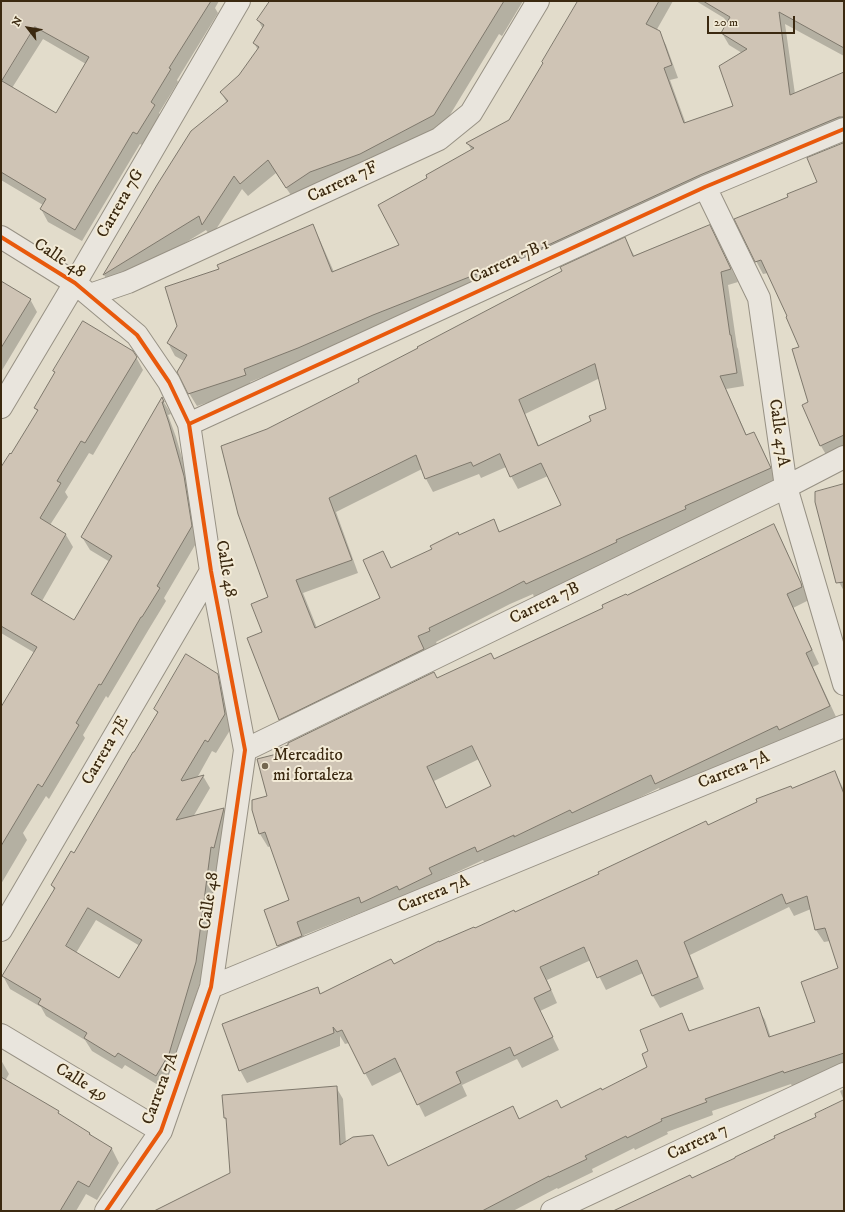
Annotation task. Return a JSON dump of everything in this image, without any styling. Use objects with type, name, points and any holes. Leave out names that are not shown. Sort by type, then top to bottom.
[{"type":"street","name":"Carrera 7G","points":[[1,407],[82,289],[239,1]]},
{"type":"street","name":"Carrera 7F","points":[[82,289],[128,282],[439,139],[472,113],[538,1]]},
{"type":"street","name":"Carrera 7B 1","points":[[189,424],[705,187],[844,129]]},
{"type":"street","name":"Calle 47A","points":[[705,187],[759,298],[786,487],[844,684]]},
{"type":"street","name":"Calle 48","points":[[1,237],[82,289],[137,335],[169,382],[189,424],[211,571],[245,750],[211,987]]},
{"type":"street","name":"Carrera 7B","points":[[245,750],[786,487],[844,457]]},
{"type":"street","name":"Carrera 7E","points":[[1,930],[211,571]]},
{"type":"street","name":"Carrera 7A","points":[[106,1211],[161,1131],[211,987],[844,726]]},
{"type":"street","name":"Calle 49","points":[[1,1035],[161,1131]]},
{"type":"street","name":"Carrera 7","points":[[552,1211],[844,1074]]},
{"type":"building","points":[[1,1],[211,1],[169,68],[171,69],[151,102],[155,105],[137,134],[133,132],[75,230],[40,209],[46,199],[1,172]],"holes":[[[35,27],[89,57],[56,113],[2,81]]]},
{"type":"building","points":[[270,1],[504,1],[434,115],[360,154],[310,172],[286,188],[268,160],[240,184],[234,176],[202,225],[199,216],[103,275],[191,131],[228,101],[220,92],[239,75],[259,47],[253,43],[264,25],[257,20]]},
{"type":"building","points":[[578,1],[659,1],[646,24],[660,31],[672,65],[664,68],[684,123],[733,106],[719,66],[747,49],[721,33],[730,17],[703,1],[844,1],[844,48],[779,12],[790,95],[844,72],[844,117],[839,117],[700,175],[535,251],[373,315],[298,348],[244,369],[246,375],[188,394],[177,372],[187,355],[167,343],[177,326],[165,287],[219,269],[217,265],[313,224],[332,272],[399,245],[378,205],[427,178],[426,175],[474,148],[466,143],[509,120]]},
{"type":"building","points":[[844,143],[844,435],[820,446],[802,405],[808,402],[792,349],[799,347],[786,317],[787,316],[761,260],[755,262],[734,219],[788,197],[787,194],[817,182],[807,158]]},
{"type":"building","points":[[710,225],[731,269],[721,272],[737,373],[720,376],[746,435],[754,432],[771,468],[685,506],[686,509],[616,540],[617,542],[526,584],[524,581],[429,628],[430,631],[418,636],[424,649],[279,720],[247,638],[262,632],[251,604],[268,597],[238,514],[221,446],[267,429],[359,382],[358,379],[562,271],[560,267],[625,237],[633,256]],"holes":[[[595,364],[606,409],[589,416],[591,421],[538,446],[519,400]],[[500,454],[510,477],[541,463],[561,505],[499,532],[494,519],[459,535],[458,532],[430,546],[432,549],[391,568],[383,551],[363,560],[380,598],[315,628],[296,580],[352,560],[329,498],[416,455],[425,479],[471,462],[473,466]]]},
{"type":"building","points":[[1,281],[31,299],[1,348]]},
{"type":"building","points":[[83,321],[133,351],[137,357],[85,443],[81,441],[57,481],[61,483],[40,518],[66,534],[31,594],[74,620],[112,556],[81,537],[162,397],[164,402],[162,402],[184,476],[192,526],[157,586],[160,588],[101,685],[99,684],[76,723],[79,725],[42,787],[38,784],[1,846],[1,707],[37,647],[1,626],[1,467],[10,453],[11,454],[38,410],[34,408],[55,372],[53,371]]},
{"type":"building","points":[[844,484],[844,582],[836,583],[815,502],[815,492]]},
{"type":"building","points":[[774,524],[801,583],[802,587],[787,594],[812,650],[806,653],[830,706],[779,730],[777,726],[655,784],[651,775],[572,813],[570,810],[514,837],[514,835],[477,852],[475,847],[429,868],[432,874],[399,890],[397,886],[361,903],[359,897],[297,922],[302,936],[277,946],[264,910],[289,900],[265,832],[259,834],[252,810],[252,800],[267,796],[257,759],[277,754],[275,750],[288,745],[288,743],[434,672],[437,678],[491,653],[494,659],[603,608],[602,605],[626,594],[627,595]],"holes":[[[472,746],[491,786],[446,808],[427,767]]]},
{"type":"building","points":[[186,654],[218,674],[225,714],[208,742],[205,740],[181,780],[204,775],[176,820],[224,808],[214,848],[211,847],[196,962],[169,1054],[156,1076],[118,1053],[115,1057],[84,1038],[87,1033],[38,1004],[41,999],[2,976],[55,888],[51,885],[71,851],[74,853],[158,712],[154,709]],"holes":[[[88,908],[142,940],[119,978],[66,946]]]},
{"type":"building","points":[[835,771],[844,794],[844,1053],[784,1073],[783,1071],[705,1099],[707,1102],[661,1119],[662,1121],[627,1138],[626,1136],[585,1156],[587,1159],[549,1176],[482,1211],[154,1211],[230,1173],[226,1118],[224,1118],[222,1095],[337,1086],[340,1145],[353,1137],[373,1135],[388,1166],[513,1106],[519,1119],[557,1100],[561,1108],[601,1088],[602,1090],[647,1067],[642,1054],[648,1051],[640,1030],[682,1013],[689,1031],[759,1007],[769,1037],[815,1022],[801,982],[838,968],[825,928],[815,930],[807,896],[786,904],[782,894],[684,942],[698,977],[652,996],[637,960],[597,978],[584,947],[540,967],[551,990],[534,998],[553,1037],[514,1056],[510,1047],[456,1072],[461,1083],[417,1105],[395,1058],[364,1074],[342,1030],[337,1032],[333,1027],[334,1033],[239,1071],[222,1024],[318,987],[320,994],[391,959],[394,964],[439,941],[474,927],[475,928],[514,910],[515,912],[599,874],[598,872],[706,821],[708,825],[757,802],[756,799],[791,786],[792,788]]},
{"type":"building","points":[[1,1077],[59,1111],[58,1113],[112,1148],[89,1187],[78,1181],[60,1211],[1,1211]]},
{"type":"building","points":[[844,1100],[844,1211],[613,1211],[690,1175],[692,1178],[735,1158],[775,1138],[774,1136],[816,1117],[815,1114]]},
{"type":"cycle path","points":[[189,424],[705,187],[844,129]]},
{"type":"cycle path","points":[[1,237],[75,283],[137,335],[169,382],[189,424],[211,571],[245,750],[211,987],[161,1131],[106,1211]]},
{"type":"place","name":"Mercadito mi fortaleza","points":[[265,766]]}]
